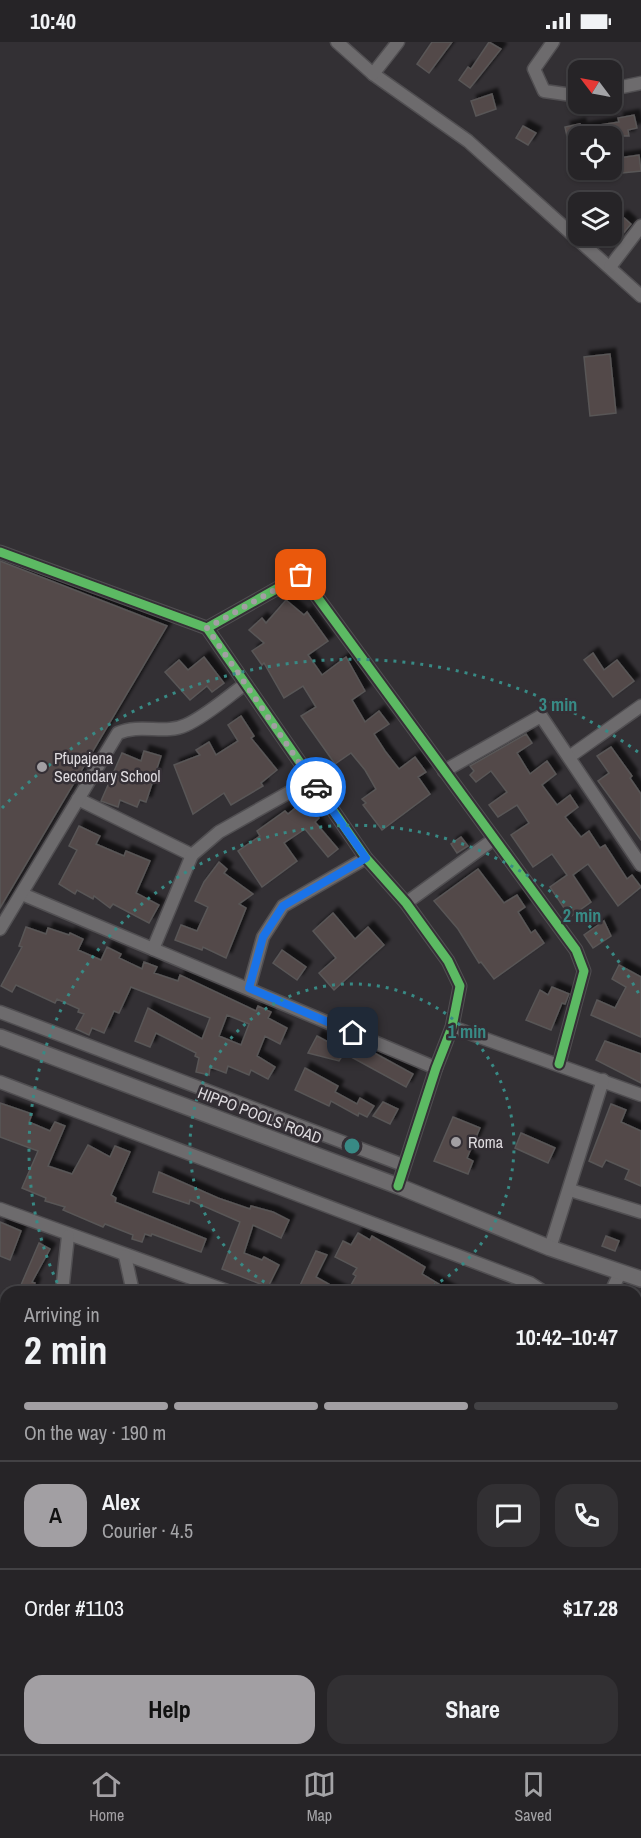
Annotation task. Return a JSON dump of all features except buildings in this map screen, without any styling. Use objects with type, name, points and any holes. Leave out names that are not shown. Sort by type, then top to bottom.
[{"type":"street","points":[[337,42],[373,74],[468,141],[641,296]]},
{"type":"street","points":[[373,74],[398,42]]},
{"type":"street","points":[[554,42],[534,69],[544,91],[568,94]]},
{"type":"street","points":[[622,87],[641,83]]},
{"type":"street","points":[[610,267],[641,226]]},
{"type":"street","points":[[0,552],[207,628],[244,686],[366,858],[406,903],[448,961],[460,986],[452,1027],[436,1068],[398,1186]]},
{"type":"street","points":[[207,628],[301,575],[572,943],[584,971],[559,1064]]},
{"type":"street","points":[[0,929],[118,733],[133,726],[152,730],[185,726],[244,686]]},
{"type":"street","points":[[569,757],[641,706]]},
{"type":"street","points":[[444,771],[541,716],[641,865]]},
{"type":"street","points":[[153,949],[192,855],[219,832],[311,780]]},
{"type":"street","points":[[78,799],[192,855]]},
{"type":"street","points":[[406,903],[494,839]]},
{"type":"street","points":[[249,988],[263,937],[283,906],[366,858]]},
{"type":"street","points":[[22,894],[436,1068]]},
{"type":"street","points":[[0,1012],[403,1166]]},
{"type":"street","points":[[452,1027],[641,1095]]},
{"type":"street","name":"HIPPO POOLS ROAD","points":[[0,1037],[398,1186],[550,1248],[641,1279]]},
{"type":"street","points":[[550,1248],[603,1080]]},
{"type":"street","points":[[0,1082],[360,1217],[534,1286]]},
{"type":"street","points":[[570,1190],[641,1212]]},
{"type":"street","points":[[0,1209],[69,1236],[213,1286]]},
{"type":"street","points":[[63,1286],[69,1236]]},
{"type":"street","points":[[125,1256],[132,1286]]},
{"type":"street","points":[[614,1286],[620,1273]]},
{"type":"cycle path","points":[[0,552],[207,628],[366,858],[406,903],[448,961],[460,986],[452,1027],[436,1068],[398,1186]]},
{"type":"cycle path","points":[[207,628],[301,575],[576,950],[584,971],[559,1064]]},
{"type":"way so far","points":[[301,575],[207,628],[244,686],[316,787]]},
{"type":"place","name":"Pfupajena Secondary School","points":[[42,767]]},
{"type":"place","name":"Roma","points":[[456,1142]]},
{"type":"route","points":[[316,787],[366,858],[312,887],[283,906],[263,937],[249,988],[353,1033]]}]
